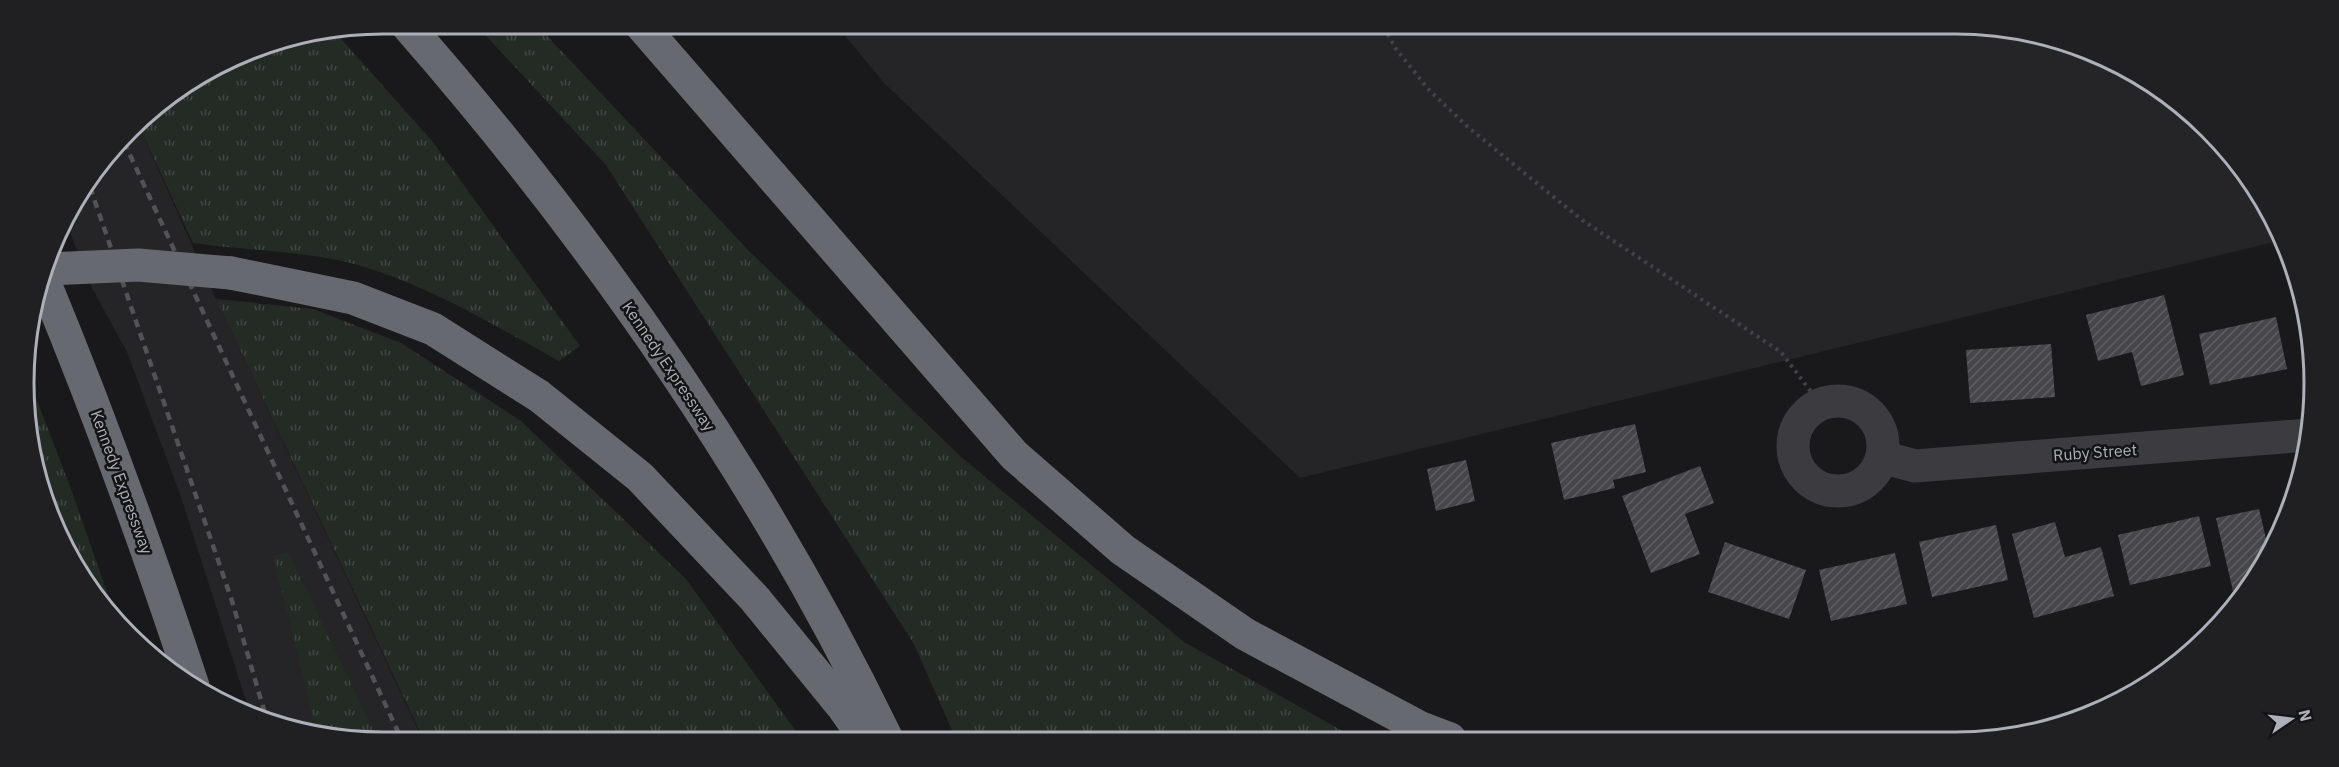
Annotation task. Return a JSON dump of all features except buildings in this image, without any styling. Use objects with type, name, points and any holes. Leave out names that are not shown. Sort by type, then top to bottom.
[{"type":"highway","name":"Kennedy Expressway","points":[[415,34],[466,92],[556,204],[678,379],[748,485],[809,589],[883,732]]},
{"type":"highway","points":[[650,34],[1014,455],[1123,550],[1245,634],[1432,732]]},
{"type":"highway","points":[[54,269],[138,265],[231,273],[353,298],[433,329],[538,396],[640,477],[755,599],[836,698],[860,732]]},
{"type":"highway","name":"Kennedy Expressway","points":[[47,289],[111,449],[159,581],[189,673]]},
{"type":"street","points":[[1842,401],[1857,405],[1870,414],[1879,426],[1883,442],[1882,458],[1877,471],[1856,489],[1842,492],[1821,488],[1803,476],[1796,464],[1793,450],[1794,434],[1801,420],[1812,409],[1842,401]]},
{"type":"street","name":"Ruby Street","points":[[1882,458],[1915,466],[2301,436]]},
{"type":"path","points":[[1387,34],[1396,49],[1429,90],[1469,128],[1582,220],[1781,352],[1821,405]]},
{"type":"shaded area","points":[[844,34],[1955,34],[2001,37],[2046,46],[2089,61],[2130,81],[2168,107],[2186,121],[2218,153],[2246,190],[2275,242],[1300,478],[884,83]]},
{"type":"shaded area","points":[[142,132],[216,299],[419,732],[338,730],[293,721],[247,705],[181,497],[127,352],[92,288],[69,231],[93,190],[121,153]]},
{"type":"green space","points":[[484,34],[545,34],[748,250],[960,456],[1184,642],[1344,732],[953,732],[914,644],[606,165]]},
{"type":"green space","points":[[339,37],[432,141],[580,346],[559,361],[446,300],[398,279],[352,263],[307,255],[193,243],[142,132],[190,93],[229,70],[293,46]]},
{"type":"green space","points":[[216,299],[313,309],[401,343],[521,421],[686,579],[796,732],[420,732]]},
{"type":"green space","points":[[34,394],[109,599],[93,577],[70,538],[53,496],[41,452]]},
{"type":"green space","points":[[288,552],[374,732],[316,726],[273,556]]},
{"type":"railway","points":[[127,147],[398,732]]},
{"type":"railway","points":[[92,192],[232,601],[264,711]]}]
